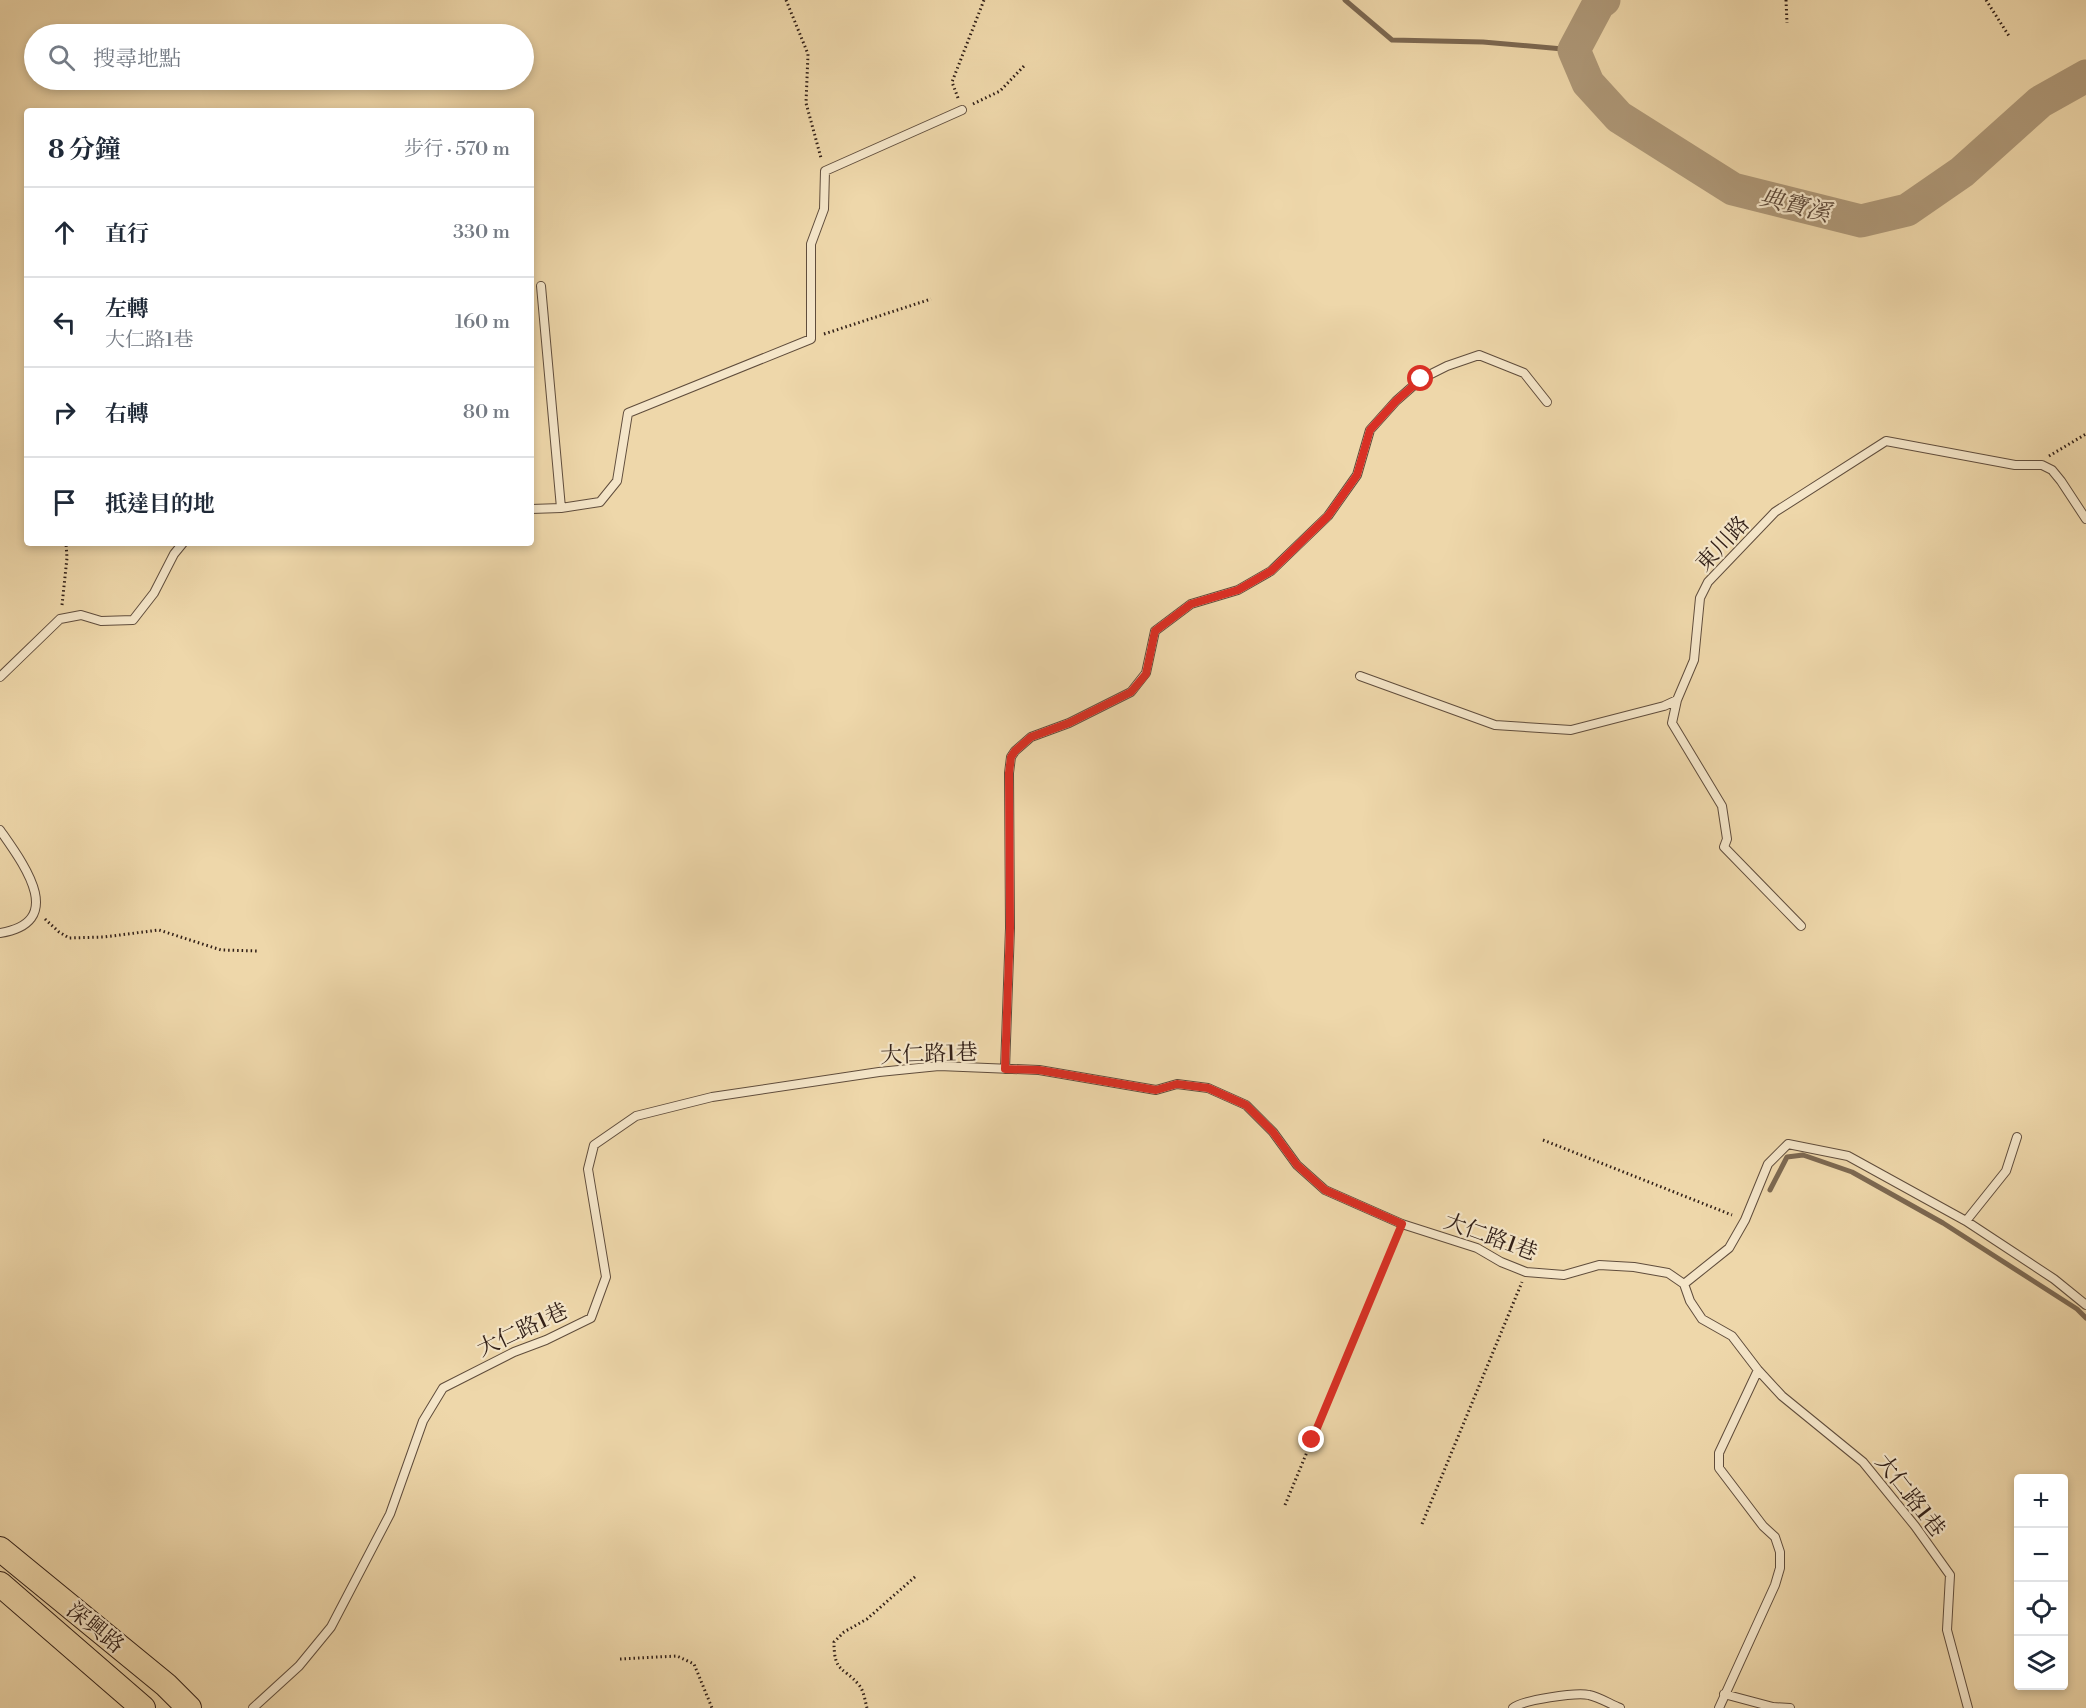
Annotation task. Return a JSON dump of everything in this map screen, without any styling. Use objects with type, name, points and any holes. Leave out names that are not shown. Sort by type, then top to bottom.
[{"type":"main road","name":"深興路","points":[[0,1549],[20,1587],[143,1708]]},
{"type":"main road","name":"深興路","points":[[20,1587],[166,1685],[189,1708]]},
{"type":"lane","points":[[534,509],[561,508],[600,502],[617,481],[628,413],[811,339],[811,244],[824,209],[825,171],[962,110]]},
{"type":"lane","points":[[541,286],[561,508]]},
{"type":"lane","points":[[1005,1069],[1010,928],[1009,773],[1011,757],[1015,751],[1031,737],[1069,723],[1131,692],[1146,674],[1155,631],[1191,604],[1238,590],[1271,571],[1328,516],[1357,475],[1370,430],[1396,401],[1421,379],[1447,366],[1479,355],[1524,373],[1547,402]]},
{"type":"lane","name":"東川路","points":[[1801,926],[1724,847],[1727,839],[1722,806],[1672,723],[1677,700],[1694,660],[1700,598],[1708,582],[1775,512],[1886,441],[2015,465],[2042,465],[2052,470],[2061,481],[2086,519]]},
{"type":"lane","points":[[0,677],[60,619],[81,615],[101,621],[133,620],[154,593],[181,546]]},
{"type":"lane","points":[[1360,676],[1495,725],[1546,730],[1571,730],[1664,706],[1677,700]]},
{"type":"lane","points":[[0,830],[21,860],[37,897],[36,912],[28,923],[9,932],[0,933]]},
{"type":"lane","name":"大仁路1巷","points":[[253,1708],[299,1666],[331,1627],[390,1514],[423,1421],[443,1388],[514,1352],[546,1340],[591,1318],[606,1277],[588,1169],[594,1145],[636,1116],[712,1097],[889,1071],[939,1066],[1039,1070],[1156,1090],[1177,1084],[1208,1088],[1246,1105],[1273,1132],[1297,1165],[1325,1190],[1402,1224],[1477,1248],[1501,1262],[1526,1272],[1564,1275],[1599,1265],[1634,1267],[1668,1273],[1684,1284],[1690,1301],[1702,1319],[1732,1336],[1782,1396],[1863,1462],[1915,1526],[1950,1575],[1947,1630],[1968,1708]]},
{"type":"lane","points":[[1966,1221],[2006,1171],[2017,1137]]},
{"type":"lane","points":[[1684,1284],[1729,1248],[1745,1220],[1768,1164],[1788,1144],[1848,1156],[1966,1221],[2054,1279],[2086,1305]]},
{"type":"lane","points":[[1719,1708],[1775,1585],[1780,1568],[1780,1552],[1775,1537],[1762,1526],[1719,1468],[1719,1453],[1758,1370]]},
{"type":"lane","points":[[1513,1708],[1518,1704],[1545,1698],[1588,1694],[1620,1708]]},
{"type":"lane","points":[[1724,1694],[1773,1707],[1790,1708]]},
{"type":"path","points":[[786,0],[808,54],[806,102],[825,171]]},
{"type":"path","points":[[984,0],[952,82],[962,110],[1000,91],[1024,66]]},
{"type":"path","points":[[1786,0],[1787,23]]},
{"type":"path","points":[[1986,0],[2009,36]]},
{"type":"path","points":[[811,339],[931,299]]},
{"type":"path","points":[[2032,465],[2086,434]]},
{"type":"path","points":[[60,619],[67,558],[66,546]]},
{"type":"path","points":[[36,912],[69,938],[104,937],[159,930],[221,950],[258,951]]},
{"type":"path","points":[[1544,1140],[1745,1220]]},
{"type":"path","points":[[1285,1505],[1402,1224]]},
{"type":"path","points":[[1422,1524],[1526,1272]]},
{"type":"path","points":[[867,1708],[860,1686],[839,1668],[834,1656],[834,1642],[844,1632],[867,1619],[916,1576]]},
{"type":"path","points":[[620,1659],[677,1656],[693,1664],[712,1708]]},
{"type":"waterway","points":[[1345,0],[1392,40],[1483,42],[1574,50]]},
{"type":"waterway","name":"典寶溪","points":[[1604,0],[1599,3],[1574,50],[1588,83],[1619,117],[1733,189],[1861,221],[1907,210],[1962,172],[2040,102],[2086,76]]},
{"type":"waterway","points":[[1770,1190],[1787,1157],[1803,1155],[1852,1172],[1943,1223],[2077,1309],[2086,1318]]},
{"type":"route","points":[[1312,1440],[1402,1224],[1325,1190],[1297,1165],[1273,1132],[1246,1105],[1208,1088],[1177,1084],[1156,1090],[1039,1070],[1005,1069],[1010,928],[1009,773],[1011,757],[1031,737],[1069,723],[1131,692],[1146,674],[1155,631],[1191,604],[1238,590],[1271,571],[1309,536],[1328,516],[1357,475],[1370,430],[1396,401],[1421,379]]}]
